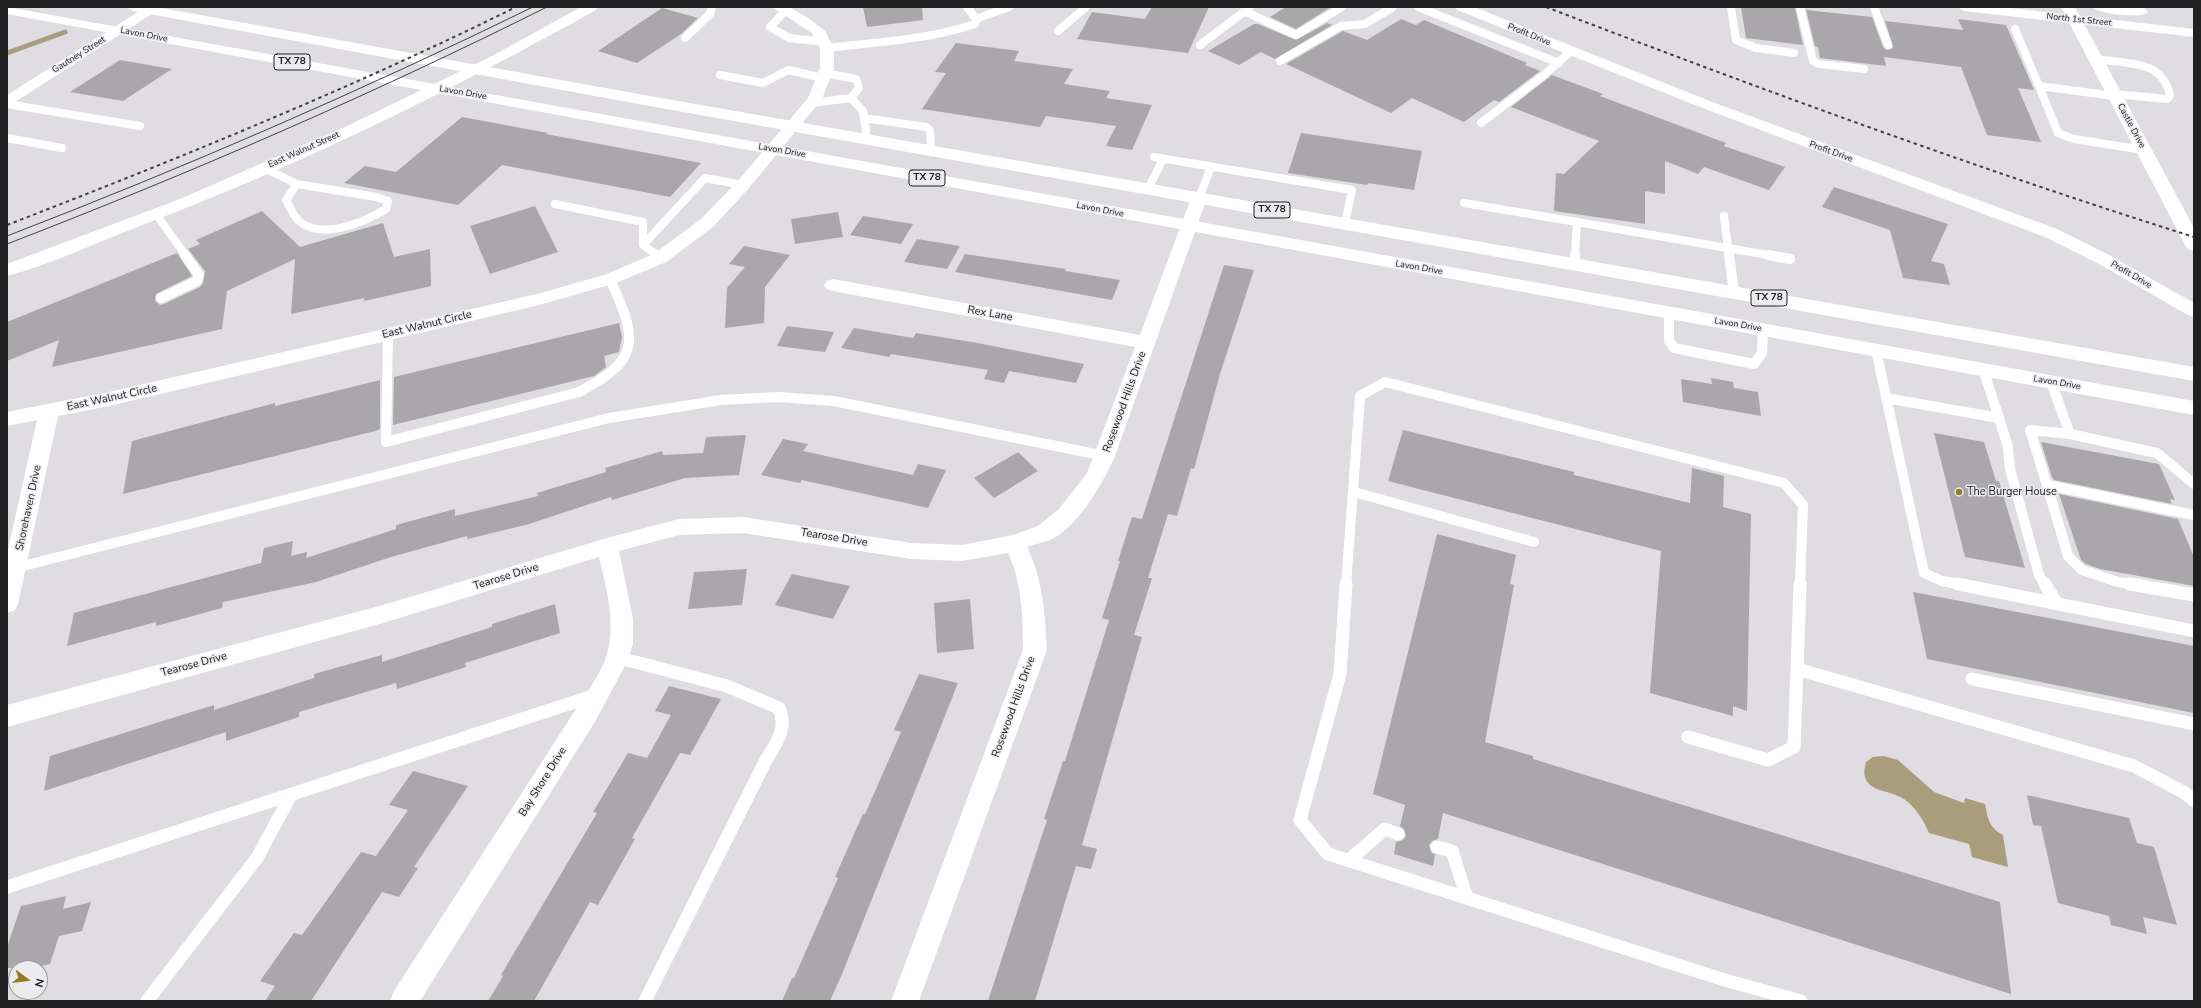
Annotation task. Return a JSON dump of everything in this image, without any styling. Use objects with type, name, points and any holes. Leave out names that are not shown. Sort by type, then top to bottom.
[{"type":"main road","name":"TX 78","points":[[133,7],[792,126],[2194,374]]},
{"type":"main road","name":"East Walnut Street","points":[[7,270],[156,214],[264,168],[424,95],[497,58],[591,7]]},
{"type":"main road","name":"North 1st Street","points":[[1964,7],[2072,13],[2194,33]]},
{"type":"main road","name":"North 1st Street","points":[[2100,7],[2158,14]]},
{"type":"main road","name":"Lavon Drive","points":[[7,10],[2194,408]]},
{"type":"main road","name":"Castle Drive","points":[[2072,13],[2194,245]]},
{"type":"street","name":"Profit Drive","points":[[1462,7],[1823,149],[2052,233],[2105,260],[2194,311]]},
{"type":"street","points":[[782,8],[818,31],[825,45]]},
{"type":"street","name":"Gautney Street","points":[[7,101],[151,10]]},
{"type":"street","name":"East Walnut Circle","points":[[7,419],[49,412],[539,299],[610,279],[660,258],[707,223],[743,185],[811,103],[827,68],[825,45]]},
{"type":"street","name":"Rosewood Hills Drive","points":[[905,1001],[1035,650],[1034,615],[1026,568],[1014,544],[1046,532],[1066,515],[1095,478],[1105,456],[1147,343],[1199,198]]},
{"type":"street","name":"Rex Lane","points":[[833,285],[1147,343]]},
{"type":"street","name":"Shorehaven Drive","points":[[7,604],[12,568],[49,412]]},
{"type":"street","name":"Tearose Drive","points":[[7,716],[383,614],[607,546],[679,527],[743,525],[912,551],[962,553],[1014,544]]},
{"type":"street","name":"Bay Shore Drive","points":[[404,1001],[612,670],[621,645],[623,617],[607,546]]},
{"type":"lane","points":[[685,38],[710,14],[712,7]]},
{"type":"lane","points":[[967,7],[976,19]]},
{"type":"lane","points":[[976,19],[1009,7]]},
{"type":"lane","points":[[1058,31],[1086,7]]},
{"type":"lane","points":[[1200,45],[1244,11],[1252,7]]},
{"type":"lane","points":[[1244,11],[1296,35],[1342,7]]},
{"type":"lane","points":[[1280,61],[1341,26],[1365,24],[1393,7]]},
{"type":"lane","points":[[1418,7],[1559,63]]},
{"type":"lane","points":[[1731,7],[1736,40],[1750,47],[1794,53]]},
{"type":"lane","points":[[1800,7],[1813,61],[1819,64],[1864,70]]},
{"type":"lane","points":[[1874,7],[1888,45]]},
{"type":"lane","points":[[782,8],[770,27],[774,31],[794,40],[825,45],[923,37],[975,24],[976,19]]},
{"type":"lane","points":[[2015,29],[2058,133],[2074,139],[2144,150]]},
{"type":"lane","points":[[1481,124],[1559,63],[1571,51]]},
{"type":"lane","points":[[2039,86],[2156,99],[2167,99],[2170,95],[2167,82],[2158,72],[2147,67],[2096,59]]},
{"type":"lane","points":[[720,74],[763,83],[788,70],[856,79],[859,88],[851,98],[811,103]]},
{"type":"lane","points":[[851,98],[863,111],[867,139]]},
{"type":"lane","points":[[7,104],[140,126]]},
{"type":"lane","points":[[864,118],[926,128],[930,130],[931,150]]},
{"type":"lane","points":[[7,138],[62,148]]},
{"type":"lane","points":[[1154,157],[1352,190],[1345,223]]},
{"type":"lane","points":[[1148,189],[1163,159]]},
{"type":"lane","points":[[1199,198],[1211,167]]},
{"type":"lane","points":[[264,168],[297,184],[376,197],[388,201],[386,209],[376,216],[355,224],[323,230],[310,228],[299,221],[286,200],[297,184]]},
{"type":"lane","points":[[643,245],[705,178],[743,185]]},
{"type":"lane","points":[[1464,202],[1790,259]]},
{"type":"lane","points":[[555,204],[643,222],[643,245]]},
{"type":"lane","points":[[156,214],[199,275],[197,281],[161,298]]},
{"type":"lane","points":[[1724,216],[1734,292]]},
{"type":"lane","points":[[1574,264],[1577,222]]},
{"type":"lane","points":[[643,245],[660,258]]},
{"type":"lane","points":[[388,335],[386,442],[579,392],[607,376],[628,354],[630,347],[621,305],[610,279]]},
{"type":"lane","points":[[1669,313],[1669,341],[1674,348],[1754,364],[1764,353],[1764,330]]},
{"type":"lane","points":[[1876,350],[1924,573],[1942,581],[2194,631]]},
{"type":"lane","points":[[1983,369],[2008,447],[2010,469],[2039,575],[2057,604]]},
{"type":"lane","points":[[1688,737],[1768,760],[1794,747],[1803,505],[1784,483],[1385,382],[1360,396],[1340,674],[1300,820],[1328,854],[1728,981],[1801,1001]]},
{"type":"lane","points":[[2051,382],[2070,434]]},
{"type":"lane","points":[[12,568],[610,418],[668,407],[731,400],[804,397],[834,401],[1105,456]]},
{"type":"lane","points":[[1886,398],[1999,418]]},
{"type":"lane","points":[[2194,484],[2157,453],[2070,434],[2030,430],[2068,556],[2082,570],[2118,582],[2194,595]]},
{"type":"lane","points":[[2047,484],[2194,515]]},
{"type":"lane","points":[[1354,492],[1534,542]]},
{"type":"lane","points":[[616,657],[727,686],[761,699],[779,708],[784,717],[780,738],[766,760],[645,1001]]},
{"type":"lane","points":[[1797,669],[2134,766],[2185,793],[2194,801]]},
{"type":"lane","points":[[1972,679],[2194,724]]},
{"type":"lane","points":[[7,887],[597,695]]},
{"type":"lane","points":[[147,1001],[257,858],[291,794]]},
{"type":"lane","points":[[1349,860],[1385,830],[1398,834]]},
{"type":"lane","points":[[1437,847],[1452,851],[1467,898]]},
{"type":"shaded area","points":[[1884,756],[1898,760],[1934,792],[1964,803],[1965,798],[1985,804],[1988,819],[1992,826],[2003,835],[2008,867],[1972,857],[1969,844],[1929,833],[1919,814],[1908,802],[1897,796],[1875,788],[1870,784],[1866,779],[1864,772],[1866,762],[1873,757]]},
{"type":"building","points":[[863,7],[922,7],[923,20],[867,27]]},
{"type":"building","points":[[1152,7],[1209,7],[1188,53],[1077,39],[1092,12],[1145,19]]},
{"type":"building","points":[[1286,7],[1331,7],[1296,29],[1270,17]]},
{"type":"building","points":[[1741,7],[1795,8],[1803,45],[1746,38]]},
{"type":"building","points":[[662,8],[698,18],[681,34],[637,63],[598,51]]},
{"type":"building","points":[[1806,10],[1872,17],[1883,47],[1887,50],[1892,49],[1893,46],[1885,21],[1963,30],[1958,19],[2006,25],[2034,90],[2018,88],[2041,142],[1987,135],[1961,67],[1884,57],[1886,66],[1820,58],[1818,47],[1815,46]]},
{"type":"building","points":[[1401,19],[1416,25],[1424,20],[1527,63],[1525,65],[1540,71],[1499,102],[1494,100],[1464,122],[1412,98],[1391,113],[1286,64],[1343,31],[1367,40]]},
{"type":"building","points":[[1327,23],[1332,25],[1275,59],[1261,52],[1239,65],[1208,51],[1254,24],[1258,24],[1296,40]]},
{"type":"building","points":[[956,43],[1019,51],[1014,61],[1073,69],[1064,84],[1110,91],[1106,98],[1152,105],[1132,150],[1106,146],[1116,126],[1046,116],[1040,127],[922,109],[946,73],[935,72]]},
{"type":"building","points":[[120,60],[172,69],[123,101],[70,92]]},
{"type":"building","points":[[1552,75],[1603,94],[1600,96],[1726,143],[1724,146],[1785,167],[1769,190],[1704,167],[1698,174],[1665,161],[1665,194],[1645,191],[1645,224],[1554,211],[1556,173],[1564,174],[1599,141],[1511,107]]},
{"type":"building","points":[[462,117],[701,163],[670,197],[502,165],[458,205],[344,183],[365,166],[396,172]]},
{"type":"building","points":[[1301,133],[1422,151],[1414,190],[1368,183],[1367,185],[1288,173]]},
{"type":"building","points":[[1834,187],[1948,224],[1931,261],[1944,264],[1950,285],[1903,278],[1890,230],[1822,207]]},
{"type":"building","points":[[535,206],[558,252],[490,274],[470,226]]},
{"type":"building","points":[[262,211],[300,247],[383,223],[394,257],[430,249],[431,286],[364,301],[364,298],[291,314],[295,259],[227,291],[222,329],[52,367],[59,340],[7,361],[7,322],[177,253],[192,276],[156,294],[155,301],[160,305],[164,304],[200,287],[203,283],[205,271],[188,249],[200,244],[196,240]]},
{"type":"building","points":[[838,212],[843,237],[795,244],[791,219]]},
{"type":"building","points":[[863,216],[913,224],[901,244],[850,235]]},
{"type":"building","points":[[917,239],[960,246],[947,269],[904,262]]},
{"type":"building","points":[[744,246],[790,255],[765,287],[764,323],[725,328],[727,288],[745,267],[729,264]]},
{"type":"building","points":[[965,254],[1066,269],[1065,271],[1120,280],[1112,300],[955,272]]},
{"type":"building","points":[[1224,265],[1254,270],[1220,374],[1194,469],[1191,468],[1177,516],[1168,514],[1148,578],[1152,578],[1134,635],[1142,637],[1082,845],[1097,849],[1091,869],[1076,866],[1035,1001],[988,1001],[1047,820],[1044,819],[1063,761],[1065,761],[1109,620],[1102,618],[1132,517],[1142,519]]},
{"type":"building","points":[[619,323],[622,337],[619,352],[604,356],[606,367],[594,376],[393,425],[394,377]]},
{"type":"building","points":[[787,326],[834,332],[825,352],[777,346]]},
{"type":"building","points":[[854,328],[913,338],[916,333],[972,342],[1084,364],[1076,383],[1009,371],[1004,383],[984,379],[988,370],[891,354],[889,357],[841,348]]},
{"type":"building","points":[[1711,378],[1733,382],[1734,388],[1758,392],[1761,416],[1683,402],[1681,379],[1712,384]]},
{"type":"building","points":[[380,380],[380,429],[123,494],[132,441],[275,403],[275,406]]},
{"type":"building","points":[[1403,430],[1574,472],[1574,475],[1690,503],[1692,468],[1724,476],[1723,507],[1751,514],[1747,711],[1733,706],[1733,716],[1650,693],[1661,551],[1388,481]]},
{"type":"building","points":[[1934,433],[1984,442],[1996,481],[1999,481],[2025,568],[1965,557]]},
{"type":"building","points":[[746,435],[739,475],[685,478],[612,500],[611,497],[529,524],[468,539],[467,536],[391,557],[316,582],[223,602],[222,608],[156,626],[156,622],[67,646],[74,613],[261,563],[264,548],[293,541],[291,556],[307,552],[306,558],[396,529],[396,525],[455,509],[455,516],[538,496],[537,493],[606,472],[605,468],[662,451],[663,455],[703,453],[706,437]]},
{"type":"building","points":[[783,439],[808,444],[803,451],[913,475],[918,464],[946,470],[928,508],[802,480],[800,483],[761,475]]},
{"type":"building","points":[[2041,442],[2159,464],[2175,500],[2170,499],[2172,504],[2054,480]]},
{"type":"building","points":[[1018,452],[1038,471],[994,498],[974,478]]},
{"type":"building","points":[[2059,494],[2178,519],[2194,557],[2194,586],[2100,569],[2086,564],[2081,560]]},
{"type":"building","points":[[1437,534],[1516,555],[1510,584],[1514,585],[1485,742],[1533,756],[1533,759],[2000,902],[2011,994],[1443,813],[1438,839],[1432,841],[1429,845],[1431,852],[1435,855],[1433,866],[1394,854],[1396,842],[1403,840],[1406,836],[1404,829],[1400,826],[1405,805],[1373,794]]},
{"type":"building","points":[[747,569],[742,605],[688,609],[694,572]]},
{"type":"building","points":[[792,574],[850,586],[833,619],[775,605]]},
{"type":"building","points":[[1913,592],[2194,646],[2194,713],[1927,659]]},
{"type":"building","points":[[970,599],[974,649],[937,653],[934,603]]},
{"type":"building","points":[[555,604],[560,633],[465,663],[466,667],[397,689],[396,683],[299,712],[299,717],[226,741],[226,732],[44,791],[50,756],[214,705],[214,710],[314,678],[314,674],[382,655],[382,662],[492,627],[492,624]]},
{"type":"building","points":[[919,674],[958,683],[842,974],[830,1001],[782,1001],[792,978],[794,978],[838,878],[835,877],[863,814],[865,814],[901,732],[894,730]]},
{"type":"building","points":[[669,686],[721,699],[690,755],[680,753],[632,838],[635,839],[598,905],[590,902],[534,1001],[488,1001],[503,976],[501,975],[597,813],[593,812],[628,753],[647,758],[671,715],[655,711]]},
{"type":"building","points":[[413,771],[468,786],[414,867],[418,868],[399,897],[382,892],[311,1001],[265,1001],[275,986],[260,981],[294,933],[302,935],[361,852],[376,856],[408,810],[389,805]]},
{"type":"building","points":[[2027,795],[2129,818],[2137,843],[2154,847],[2177,925],[2143,917],[2147,934],[2111,925],[2109,916],[2058,903],[2041,826],[2033,825]]},
{"type":"building","points":[[66,896],[63,909],[91,902],[82,931],[59,936],[50,964],[48,964],[48,960],[8,960],[7,968],[7,947],[21,906]]},
{"type":"waterway","points":[[7,53],[65,32]]},
{"type":"tram line","points":[[7,236],[141,183],[273,127],[403,69],[533,7]]},
{"type":"tram line","points":[[7,244],[76,217],[280,132],[481,40],[547,7]]},
{"type":"railway","points":[[7,225],[264,122],[391,66],[516,7]]},
{"type":"railway","points":[[1546,7],[1707,68],[1949,156],[2194,237]]},
{"type":"place","name":"The Burger House","points":[[1959,492]]}]
